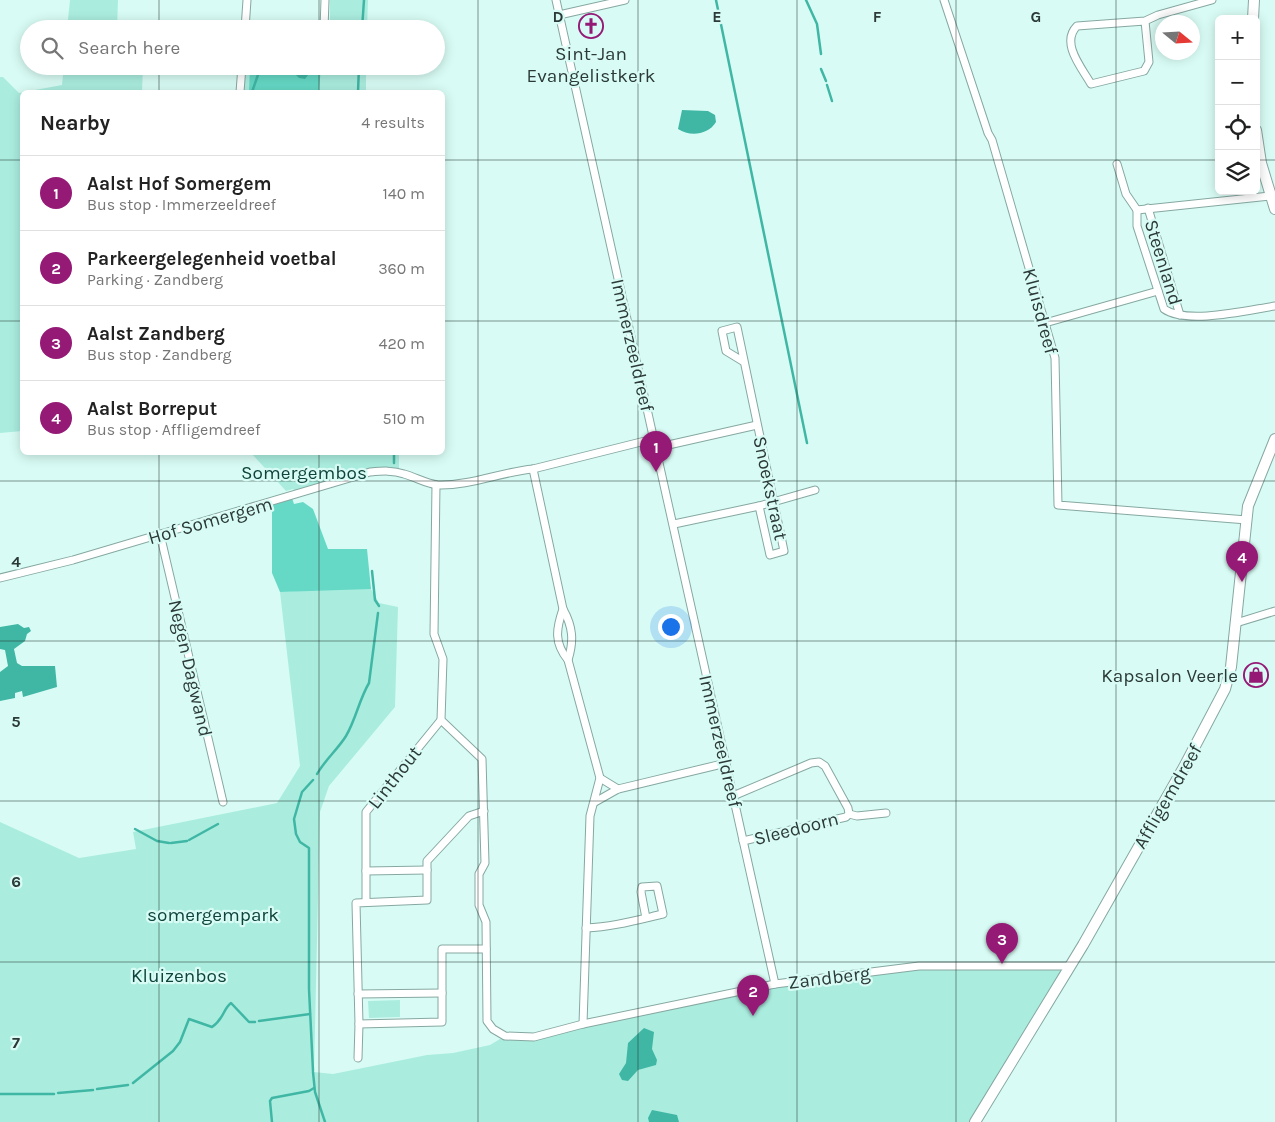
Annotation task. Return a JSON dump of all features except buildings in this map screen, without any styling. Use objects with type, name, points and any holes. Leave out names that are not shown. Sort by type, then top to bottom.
[{"type":"street","points":[[246,20],[248,0]]},
{"type":"street","points":[[324,20],[325,0]]},
{"type":"street","name":"Immerzeeldreef","points":[[556,0],[775,984]]},
{"type":"street","points":[[559,15],[625,0]]},
{"type":"street","name":"Kluisdreef","points":[[944,0],[988,133],[992,140],[1055,358],[1058,505],[1247,520]]},
{"type":"street","points":[[1145,21],[1149,62],[1144,71],[1091,84],[1070,45],[1071,32],[1076,26],[1145,21],[1158,15],[1212,0]]},
{"type":"street","points":[[1253,15],[1254,0]]},
{"type":"street","points":[[240,90],[241,75]]},
{"type":"street","points":[[1259,150],[1275,209]]},
{"type":"street","name":"Steenland","points":[[1117,164],[1126,194],[1137,210],[1138,226],[1163,307],[1170,313],[1180,315],[1219,314],[1275,306]]},
{"type":"street","name":"Steenland","points":[[1137,210],[1270,196]]},
{"type":"street","name":"Steenland","points":[[1148,208],[1180,315]]},
{"type":"street","name":"Steenland","points":[[1045,323],[1158,291]]},
{"type":"street","name":"Snoekstraat","points":[[744,362],[726,350],[722,330],[737,327],[784,551],[770,555],[759,506]]},
{"type":"street","points":[[656,448],[757,425]]},
{"type":"street","name":"Hof Somergem","points":[[0,578],[73,560],[370,472],[388,471],[402,473],[436,485],[458,483],[513,471],[533,469],[654,438]]},
{"type":"street","name":"Affligemdreef","points":[[975,1122],[1070,966],[1219,702],[1232,667],[1247,520],[1252,494],[1275,439]]},
{"type":"street","points":[[533,469],[563,609],[570,623],[573,642],[568,660]]},
{"type":"street","points":[[436,485],[434,634],[443,659],[440,720]]},
{"type":"street","points":[[674,524],[759,506],[815,490]]},
{"type":"street","name":"Negen Dagwand","points":[[160,534],[222,802]]},
{"type":"street","points":[[563,609],[556,629],[562,652],[568,660],[600,778],[590,816],[583,1024]]},
{"type":"street","points":[[1236,622],[1275,611]]},
{"type":"street","name":"Zandberg","points":[[440,720],[482,759],[485,863],[479,874],[479,905],[486,922],[487,1021],[494,1030],[505,1036],[534,1037],[583,1024],[775,984],[919,966],[1070,966]]},
{"type":"street","name":"Linthout","points":[[366,902],[366,812],[440,720]]},
{"type":"street","name":"Sleedoorn","points":[[733,796],[811,763],[819,762],[827,771],[848,808],[849,814]]},
{"type":"street","points":[[595,802],[618,789],[726,763]]},
{"type":"street","points":[[600,778],[618,789]]},
{"type":"street","points":[[358,1058],[356,903],[428,900],[427,861],[468,816],[484,811]]},
{"type":"street","name":"Sleedoorn","points":[[743,841],[838,819],[849,814],[857,816],[886,813]]},
{"type":"street","points":[[366,871],[427,870]]},
{"type":"street","points":[[586,928],[602,928],[646,918],[663,914],[657,886],[642,887],[641,892],[646,918]]},
{"type":"street","points":[[359,1024],[442,1022],[442,949],[486,949]]},
{"type":"street","points":[[358,994],[442,993]]},
{"type":"green space","points":[[70,0],[118,0],[117,20],[68,20]]},
{"type":"green space","points":[[330,0],[368,0],[367,20],[330,20]]},
{"type":"green space","points":[[63,75],[143,75],[142,90],[35,90],[62,85]]},
{"type":"green space","points":[[245,75],[366,75],[366,90],[244,90]]},
{"type":"green space","points":[[0,77],[3,77],[19,93],[20,431],[0,433]]},
{"type":"green space","name":"Somergembos","points":[[253,455],[399,455],[399,473],[375,472],[298,494],[293,489],[286,491]]},
{"type":"green space","points":[[346,588],[371,589],[379,603],[398,607],[395,707],[329,786],[320,812],[314,1072],[333,1074],[427,1055],[453,1053],[490,1045],[505,1036],[534,1037],[775,984],[919,966],[1070,966],[975,1122],[0,1122],[0,822],[79,858],[136,849],[133,832],[277,803],[300,766],[280,592]]},
{"type":"green space","points":[[400,1000],[400,1017],[369,1018],[368,1001]]},
{"type":"shaded area","points":[[250,75],[320,75],[319,90],[249,90]]},
{"type":"shaded area","points":[[296,75],[308,75],[305,79],[299,78]]},
{"type":"shaded area","points":[[682,110],[708,111],[715,115],[716,122],[704,132],[693,134],[683,132],[678,129]]},
{"type":"shaded area","points":[[292,498],[294,504],[303,502],[313,509],[328,549],[367,549],[371,589],[280,592],[272,573],[272,504]]},
{"type":"shaded area","points":[[18,624],[24,628],[29,627],[31,631],[27,634],[25,641],[14,649],[17,663],[22,666],[55,666],[57,687],[23,697],[22,691],[15,693],[15,698],[0,701],[0,672],[8,666],[5,650],[0,649],[0,627]]},
{"type":"shaded area","points":[[644,1028],[654,1032],[652,1049],[657,1060],[656,1065],[638,1070],[628,1081],[622,1080],[619,1074],[626,1063],[628,1043]]},
{"type":"shaded area","points":[[652,1110],[677,1115],[679,1122],[649,1122],[648,1118]]},
{"type":"waterway","points":[[363,20],[364,0]]},
{"type":"waterway","points":[[716,0],[807,443]]},
{"type":"waterway","points":[[806,0],[817,24],[821,54]]},
{"type":"waterway","points":[[821,69],[826,81]]},
{"type":"waterway","points":[[253,90],[258,75]]},
{"type":"waterway","points":[[358,90],[359,75]]},
{"type":"waterway","points":[[827,85],[832,101]]},
{"type":"waterway","points":[[394,455],[394,463]]},
{"type":"waterway","points":[[372,571],[375,600],[379,606]]},
{"type":"waterway","points":[[317,774],[346,736],[369,683],[378,613]]},
{"type":"waterway","points":[[313,780],[302,792],[294,819],[296,834],[300,842],[309,848],[309,989],[313,1071]]},
{"type":"waterway","points":[[189,840],[218,824]]},
{"type":"waterway","points":[[135,829],[157,841],[169,843]]},
{"type":"waterway","points":[[171,843],[187,841]]},
{"type":"waterway","points":[[133,1083],[173,1051],[180,1042],[189,1019],[212,1027],[219,1021],[231,1003],[249,1022],[255,1022]]},
{"type":"waterway","points":[[259,1021],[310,1014]]},
{"type":"waterway","points":[[313,1072],[315,1092],[325,1122]]},
{"type":"waterway","points":[[97,1089],[128,1085]]},
{"type":"waterway","points":[[272,1122],[270,1101],[272,1098],[309,1091],[314,1088]]},
{"type":"waterway","points":[[58,1093],[93,1090]]},
{"type":"waterway","points":[[0,1094],[54,1094]]},
{"type":"place","name":"Sint-Jan Evangelistkerk","points":[[591,26]]},
{"type":"place","name":"Aalst Hof Somergem","points":[[656,472]]},
{"type":"place","name":"Aalst Borreput","points":[[1242,582]]},
{"type":"place","name":"Kapsalon Veerle","points":[[1256,675]]},
{"type":"place","name":"Aalst Zandberg","points":[[1002,964]]},
{"type":"place","name":"Parkeergelegenheid voetbal","points":[[753,1016]]},
{"type":"park label","name":"somergempark","points":[[213,914]]},
{"type":"park label","name":"Kluizenbos","points":[[179,975]]}]
